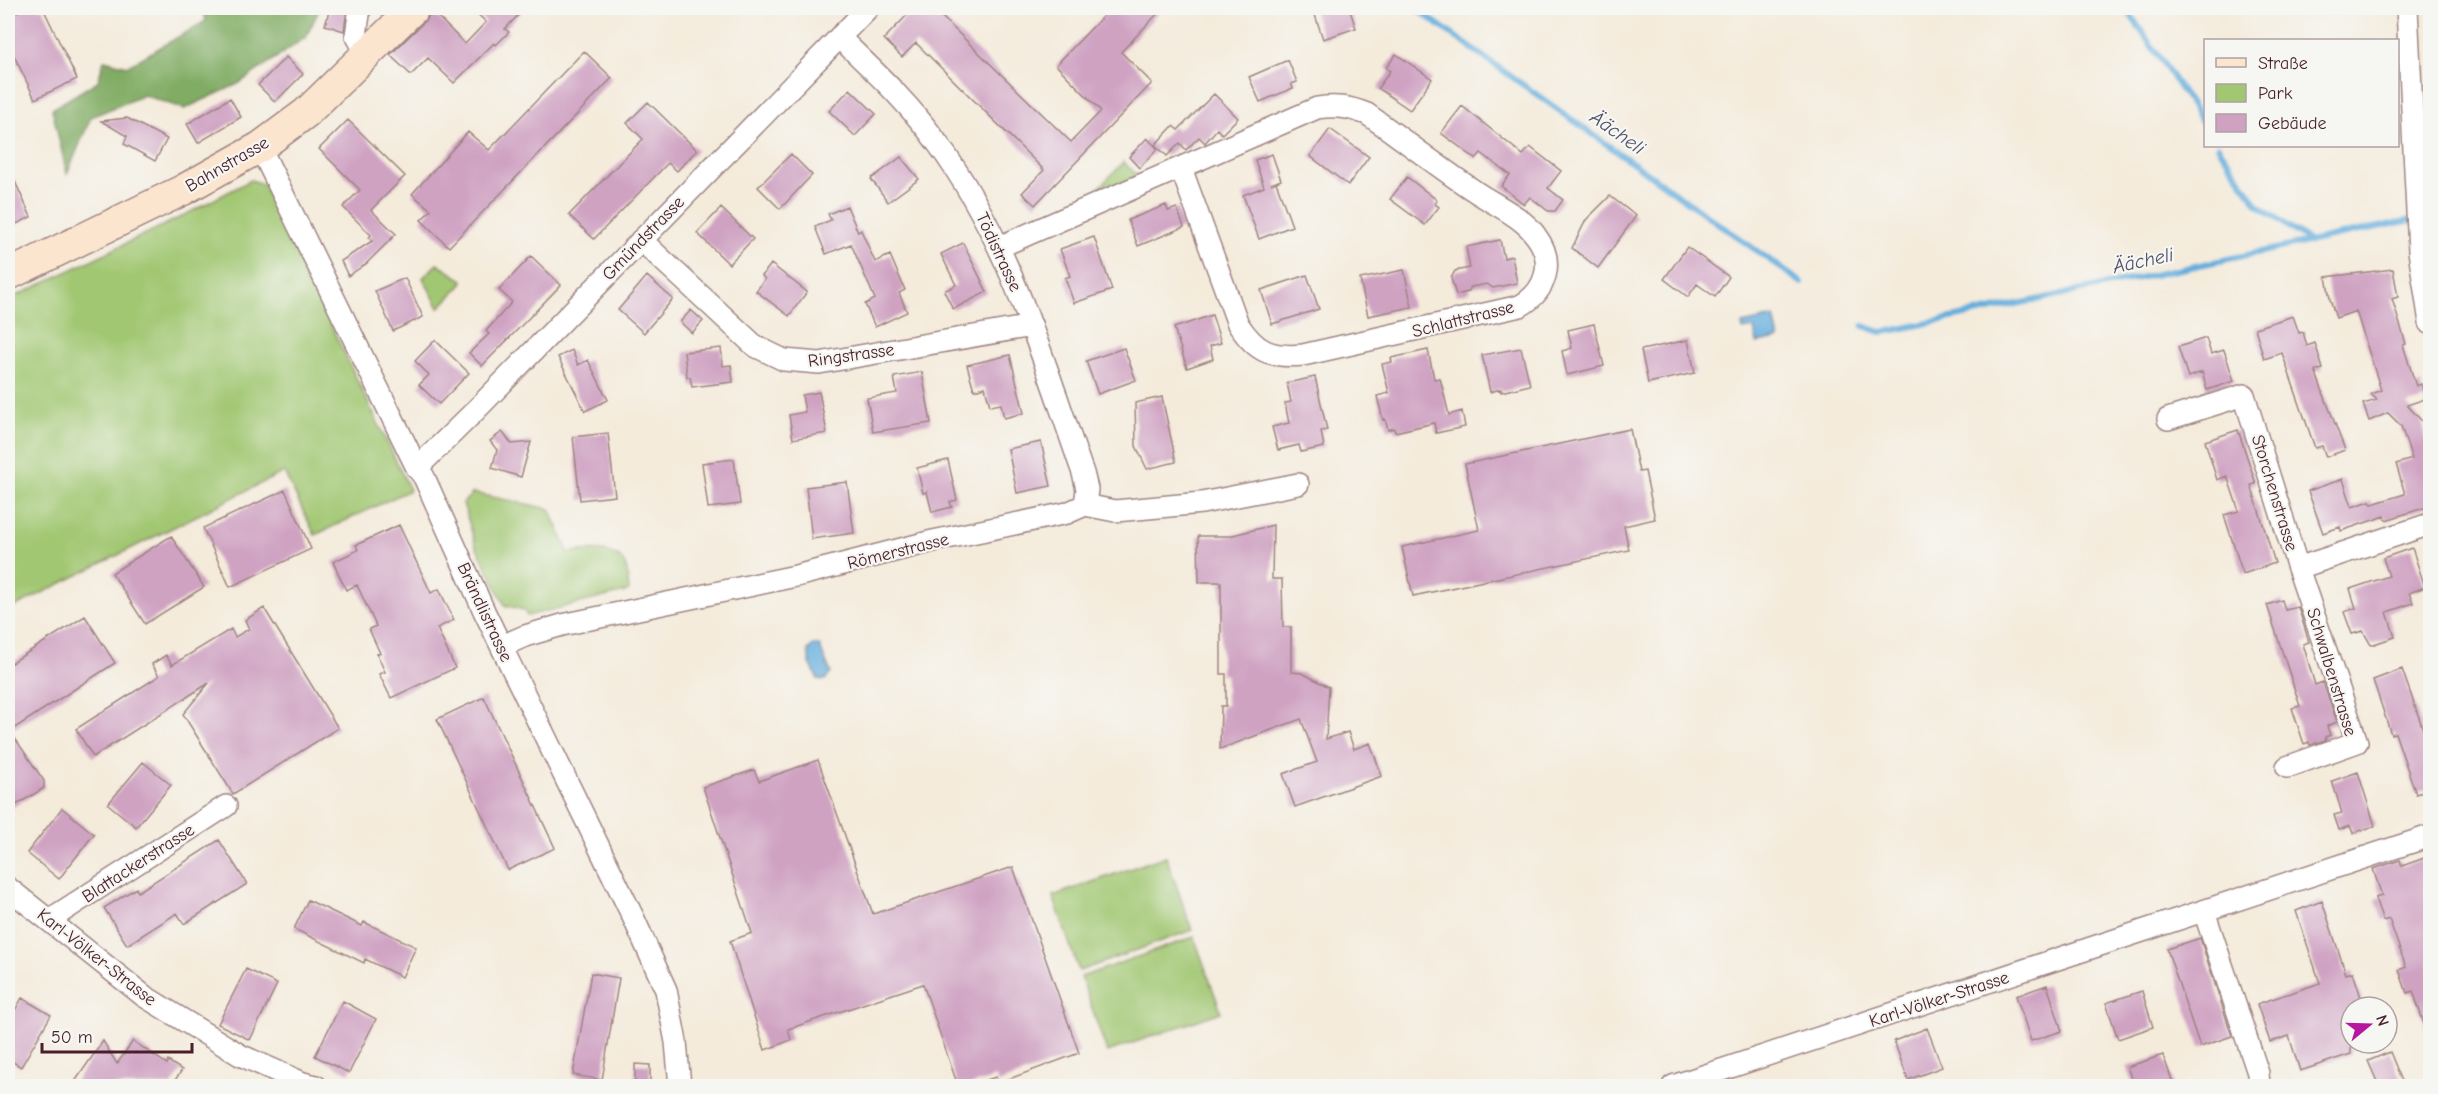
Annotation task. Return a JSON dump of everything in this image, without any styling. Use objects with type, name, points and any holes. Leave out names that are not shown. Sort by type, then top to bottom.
[{"type":"main road","name":"Bahnstrasse","points":[[8,275],[183,190],[260,147],[306,113],[414,8]]},
{"type":"street","points":[[360,8],[356,35],[367,54]]},
{"type":"street","name":"Gmündstrasse","points":[[417,468],[868,8]]},
{"type":"street","points":[[2408,8],[2419,251],[2430,323]]},
{"type":"street","name":"Tödistrasse","points":[[839,37],[908,105],[939,144],[966,185],[999,247],[1032,326],[1083,472],[1087,489],[1085,505]]},
{"type":"street","name":"Schlattstrasse","points":[[999,247],[1317,108],[1336,105],[1350,107],[1367,114],[1527,226],[1544,247],[1546,278],[1532,299],[1520,306],[1303,355],[1276,356],[1253,345],[1238,324],[1181,168]]},
{"type":"street","name":"Brändlistrasse","points":[[260,147],[417,468],[424,477],[666,990],[676,1042],[680,1086]]},
{"type":"street","name":"Ringstrasse","points":[[641,240],[755,346],[784,360],[819,363],[1032,326]]},
{"type":"street","name":"Storchenstrasse","points":[[2168,419],[2244,395],[2298,568],[2430,524]]},
{"type":"street","points":[[1085,505],[1116,511],[1202,503],[1298,484]]},
{"type":"street","name":"Römerstrasse","points":[[502,646],[525,636],[562,625],[796,576],[933,541],[1067,513],[1085,505]]},
{"type":"street","name":"Schwalbenstrasse","points":[[2287,766],[2356,742],[2298,568]]},
{"type":"street","name":"Blattackerstrasse","points":[[49,921],[226,806]]},
{"type":"street","name":"Karl-Völker-Strasse","points":[[1673,1086],[2430,836]]},
{"type":"street","name":"Karl-Völker-Strasse","points":[[8,888],[144,996],[240,1055],[303,1083],[316,1086]]},
{"type":"street","points":[[2204,911],[2259,1080]]},
{"type":"green space","points":[[203,8],[320,8],[306,37],[238,84],[184,109],[144,95],[91,117],[67,174],[52,109],[98,81],[104,60],[128,66],[206,21]]},
{"type":"green space","points":[[1123,163],[1138,176],[1090,197]]},
{"type":"green space","points":[[251,180],[263,184],[410,490],[315,535],[284,472],[8,610],[8,300],[181,217]]},
{"type":"green space","points":[[437,264],[463,280],[462,284],[439,308],[423,278]]},
{"type":"green space","points":[[473,493],[550,509],[568,552],[601,551],[617,555],[626,567],[629,591],[527,616],[524,610],[505,605],[476,546],[463,503]]},
{"type":"green space","points":[[1166,856],[1192,930],[1079,971],[1053,896]]},
{"type":"green space","points":[[1194,937],[1221,1012],[1107,1052],[1081,977]]},
{"type":"water","points":[[1774,317],[1779,339],[1757,343],[1754,328],[1743,330],[1742,324]]},
{"type":"water","points":[[813,645],[819,645],[831,673],[825,680],[818,679],[810,663],[808,650]]},
{"type":"building","points":[[25,8],[43,8],[77,79],[35,99],[8,43],[8,16]]},
{"type":"building","points":[[330,8],[347,8],[344,31],[325,25]]},
{"type":"building","points":[[471,8],[525,8],[505,29],[509,32],[496,45],[494,43],[454,83],[428,58],[411,75],[390,55],[426,20],[432,11],[465,44],[486,22]]},
{"type":"building","points":[[914,8],[951,8],[942,17],[1071,142],[1101,111],[1056,65],[1111,8],[1163,8],[1121,52],[1152,83],[1035,205],[1022,193],[1044,170],[916,43],[902,57],[884,39]]},
{"type":"building","points":[[1328,8],[1349,8],[1356,28],[1323,39],[1314,12]]},
{"type":"building","points":[[584,51],[612,78],[449,247],[421,220],[431,210],[412,194],[468,132],[489,150]]},
{"type":"building","points":[[1396,54],[1432,79],[1410,110],[1378,88],[1390,71],[1386,68]]},
{"type":"building","points":[[286,57],[303,74],[275,102],[258,85]]},
{"type":"building","points":[[1288,60],[1297,82],[1291,84],[1293,88],[1260,102],[1249,77]]},
{"type":"building","points":[[850,89],[876,114],[855,136],[829,111]]},
{"type":"building","points":[[1214,94],[1238,118],[1222,134],[1217,129],[1205,143],[1199,137],[1186,150],[1180,143],[1167,156],[1155,145],[1173,126],[1178,130]]},
{"type":"building","points":[[230,98],[241,117],[198,143],[187,124]]},
{"type":"building","points":[[648,102],[697,150],[677,171],[668,163],[594,239],[569,215],[643,139],[627,123]]},
{"type":"building","points":[[1462,106],[1523,155],[1530,147],[1561,171],[1548,188],[1563,200],[1555,211],[1548,211],[1530,197],[1524,204],[1501,186],[1510,175],[1481,153],[1476,159],[1441,133]]},
{"type":"building","points":[[127,118],[167,139],[155,161],[124,144],[127,136],[101,121]]},
{"type":"building","points":[[348,120],[405,176],[371,210],[396,234],[366,264],[348,276],[341,261],[372,241],[369,238],[371,235],[343,207],[360,190],[319,149]]},
{"type":"building","points":[[1330,129],[1369,157],[1348,185],[1310,156]]},
{"type":"building","points":[[1147,138],[1158,149],[1139,168],[1129,157]]},
{"type":"building","points":[[791,154],[812,175],[780,209],[758,187]]},
{"type":"building","points":[[1272,154],[1281,180],[1276,182],[1292,226],[1259,239],[1243,195],[1264,187],[1255,160]]},
{"type":"building","points":[[901,157],[919,179],[888,202],[871,179]]},
{"type":"building","points":[[8,166],[31,217],[8,228]]},
{"type":"building","points":[[1407,177],[1437,200],[1435,204],[1439,207],[1425,225],[1390,199]]},
{"type":"building","points":[[1610,196],[1636,216],[1598,268],[1572,248],[1586,220]]},
{"type":"building","points":[[1166,205],[1168,211],[1177,208],[1184,227],[1138,246],[1128,220]]},
{"type":"building","points":[[847,206],[875,262],[890,255],[905,290],[899,293],[907,312],[875,327],[865,304],[875,299],[851,244],[826,254],[815,227],[831,220],[828,214]]},
{"type":"building","points":[[721,208],[753,239],[729,264],[697,233]]},
{"type":"building","points":[[1094,237],[1112,290],[1074,303],[1065,278],[1070,276],[1060,249]]},
{"type":"building","points":[[1500,240],[1504,258],[1512,256],[1517,283],[1493,288],[1487,284],[1471,287],[1468,292],[1456,295],[1451,278],[1455,271],[1470,268],[1466,247]]},
{"type":"building","points":[[963,243],[987,292],[953,309],[944,291],[956,285],[941,254]]},
{"type":"building","points":[[1687,247],[1729,277],[1715,297],[1697,284],[1688,297],[1664,279]]},
{"type":"building","points":[[531,256],[561,285],[482,366],[469,353],[489,334],[486,331],[512,302],[499,290]]},
{"type":"building","points":[[771,264],[807,292],[789,316],[756,291],[765,279],[762,276]]},
{"type":"building","points":[[2393,269],[2398,297],[2392,299],[2406,344],[2403,345],[2416,386],[2421,384],[2425,399],[2407,405],[2422,421],[2430,454],[2430,506],[2386,520],[2385,516],[2341,531],[2340,527],[2323,533],[2308,491],[2343,479],[2352,507],[2370,501],[2372,504],[2405,494],[2396,464],[2412,459],[2401,426],[2388,413],[2369,421],[2363,404],[2377,400],[2371,394],[2381,390],[2356,311],[2336,318],[2326,277]]},
{"type":"building","points":[[1404,270],[1412,307],[1368,316],[1360,279]]},
{"type":"building","points":[[1307,275],[1319,309],[1272,324],[1261,290]]},
{"type":"building","points":[[647,276],[673,299],[644,333],[618,310]]},
{"type":"building","points":[[405,278],[423,317],[393,331],[375,291]]},
{"type":"building","points":[[691,310],[703,321],[692,333],[680,322]]},
{"type":"building","points":[[1212,315],[1221,343],[1210,346],[1213,359],[1187,368],[1174,328]]},
{"type":"building","points":[[2293,316],[2299,333],[2303,332],[2307,346],[2315,343],[2323,369],[2315,371],[2345,450],[2326,457],[2322,446],[2315,448],[2282,353],[2264,359],[2255,328]]},
{"type":"building","points":[[1594,324],[1604,366],[1567,375],[1562,351],[1572,348],[1568,330]]},
{"type":"building","points":[[2206,338],[2211,354],[2224,350],[2234,381],[2207,390],[2202,372],[2188,377],[2178,347]]},
{"type":"building","points":[[435,340],[469,373],[439,404],[419,385],[429,375],[415,361]]},
{"type":"building","points":[[1688,340],[1695,373],[1648,383],[1641,350]]},
{"type":"building","points":[[721,348],[723,366],[731,365],[733,382],[692,387],[690,377],[687,377],[684,352]]},
{"type":"building","points":[[1124,348],[1136,380],[1098,394],[1086,361]]},
{"type":"building","points":[[1521,348],[1530,385],[1501,392],[1501,389],[1490,392],[1482,355]]},
{"type":"building","points":[[572,350],[578,365],[588,360],[608,400],[585,411],[558,357]]},
{"type":"building","points":[[1428,350],[1434,379],[1440,378],[1449,415],[1462,411],[1465,427],[1436,433],[1434,423],[1395,432],[1394,428],[1388,430],[1377,396],[1389,393],[1382,364],[1392,362],[1391,358]]},
{"type":"building","points":[[1010,355],[1024,413],[1004,418],[1001,404],[990,406],[985,387],[974,390],[967,365]]},
{"type":"building","points":[[922,372],[931,423],[873,432],[867,398],[897,393],[894,377]]},
{"type":"building","points":[[1315,377],[1327,430],[1321,431],[1324,447],[1301,452],[1299,445],[1278,450],[1272,427],[1289,423],[1285,403],[1291,402],[1287,383]]},
{"type":"building","points":[[819,392],[827,433],[793,439],[789,415],[805,412],[802,395]]},
{"type":"building","points":[[1162,397],[1176,462],[1147,469],[1136,446],[1135,403]]},
{"type":"building","points":[[1630,429],[1639,472],[1645,471],[1655,519],[1624,526],[1629,550],[1413,596],[1402,547],[1479,530],[1465,464]]},
{"type":"building","points":[[2238,430],[2256,484],[2251,485],[2275,563],[2243,574],[2224,515],[2239,511],[2227,476],[2217,480],[2205,441]]},
{"type":"building","points":[[502,432],[512,444],[531,442],[521,477],[492,468],[497,450],[490,441]]},
{"type":"building","points":[[608,433],[615,496],[580,500],[573,437]]},
{"type":"building","points":[[1041,442],[1051,486],[1017,493],[1008,449]]},
{"type":"building","points":[[734,459],[740,504],[708,508],[702,463]]},
{"type":"building","points":[[948,460],[957,500],[950,502],[952,507],[932,512],[927,492],[923,493],[917,468]]},
{"type":"building","points":[[847,482],[854,533],[812,539],[806,487]]},
{"type":"building","points":[[285,490],[311,549],[230,587],[203,528]]},
{"type":"building","points":[[399,525],[431,593],[439,589],[454,620],[437,628],[455,668],[391,698],[379,674],[385,672],[377,654],[380,653],[369,629],[376,626],[357,585],[346,590],[333,562],[358,550],[356,545]]},
{"type":"building","points":[[1273,525],[1272,579],[1282,579],[1283,627],[1291,627],[1291,672],[1302,673],[1329,687],[1326,739],[1348,732],[1354,749],[1370,743],[1382,776],[1295,807],[1283,774],[1317,762],[1301,719],[1220,749],[1221,706],[1226,706],[1226,674],[1221,674],[1221,582],[1199,582],[1198,536],[1229,536]]},
{"type":"building","points":[[171,536],[204,587],[145,624],[112,573]]},
{"type":"building","points":[[2412,548],[2425,587],[2409,593],[2413,603],[2387,612],[2395,637],[2371,645],[2363,631],[2352,634],[2344,612],[2356,608],[2350,589],[2389,576],[2383,558]]},
{"type":"building","points":[[2282,600],[2285,610],[2298,607],[2309,642],[2303,644],[2315,685],[2323,682],[2337,722],[2327,726],[2330,735],[2325,737],[2326,740],[2310,745],[2309,742],[2304,744],[2292,708],[2300,706],[2267,605]]},
{"type":"building","points":[[264,608],[338,728],[233,794],[183,714],[209,683],[93,757],[76,729],[159,676],[152,664],[166,655],[172,665],[231,629],[235,637],[249,629],[245,620]]},
{"type":"building","points":[[85,616],[115,663],[10,731],[44,781],[44,788],[8,810],[8,665]]},
{"type":"building","points":[[2402,669],[2424,732],[2430,730],[2430,789],[2416,794],[2395,733],[2391,734],[2373,680]]},
{"type":"building","points":[[484,697],[555,848],[508,870],[437,719]]},
{"type":"building","points":[[818,760],[873,914],[1013,867],[1079,1053],[998,1083],[996,1077],[967,1086],[958,1086],[923,984],[788,1029],[791,1040],[765,1050],[730,941],[752,933],[703,787],[754,770],[759,781]]},
{"type":"building","points":[[143,762],[171,785],[136,827],[108,804]]},
{"type":"building","points":[[2358,772],[2375,826],[2353,833],[2350,826],[2339,830],[2334,815],[2342,813],[2332,781]]},
{"type":"building","points":[[62,808],[94,834],[59,879],[27,853]]},
{"type":"building","points":[[219,840],[247,884],[184,924],[177,913],[127,945],[104,908],[136,888],[138,892]]},
{"type":"building","points":[[2427,857],[2430,866],[2430,1033],[2427,1033],[2413,991],[2407,993],[2399,970],[2406,967],[2389,919],[2383,921],[2375,898],[2382,896],[2373,869],[2400,860],[2402,866]]},
{"type":"building","points":[[308,900],[362,926],[364,922],[416,947],[402,977],[365,959],[364,963],[294,929]]},
{"type":"building","points":[[2322,901],[2346,974],[2353,972],[2360,995],[2339,995],[2339,1055],[2348,1055],[2300,1071],[2289,1036],[2270,1042],[2257,1004],[2320,983],[2296,911]]},
{"type":"building","points":[[2200,938],[2232,1036],[2200,1047],[2167,949]]},
{"type":"building","points":[[246,969],[277,984],[250,1040],[218,1024]]},
{"type":"building","points":[[591,973],[619,978],[602,1080],[573,1075]]},
{"type":"building","points":[[2047,985],[2062,1031],[2031,1041],[2016,996]]},
{"type":"building","points":[[2142,991],[2153,1027],[2118,1039],[2106,1003]]},
{"type":"building","points":[[22,998],[51,1015],[21,1067],[8,1059],[8,1023]]},
{"type":"building","points":[[343,1001],[376,1019],[349,1073],[315,1056]]},
{"type":"building","points":[[1927,1028],[1942,1067],[1908,1080],[1894,1041]]},
{"type":"building","points":[[103,1041],[117,1064],[133,1041],[167,1064],[168,1061],[182,1070],[171,1086],[72,1086]]},
{"type":"building","points":[[2163,1055],[2174,1086],[2134,1086],[2127,1067]]},
{"type":"building","points":[[2383,1055],[2391,1055],[2404,1086],[2379,1086],[2368,1061]]},
{"type":"building","points":[[635,1064],[650,1065],[650,1086],[635,1086]]},
{"type":"waterway","name":"Äächeli","points":[[1415,8],[1802,283]]},
{"type":"waterway","points":[[2126,8],[2204,124]]},
{"type":"waterway","points":[[2219,147],[2257,204],[2310,242]]},
{"type":"waterway","name":"Äächeli","points":[[1863,326],[1881,332],[1895,330],[2430,216]]}]
